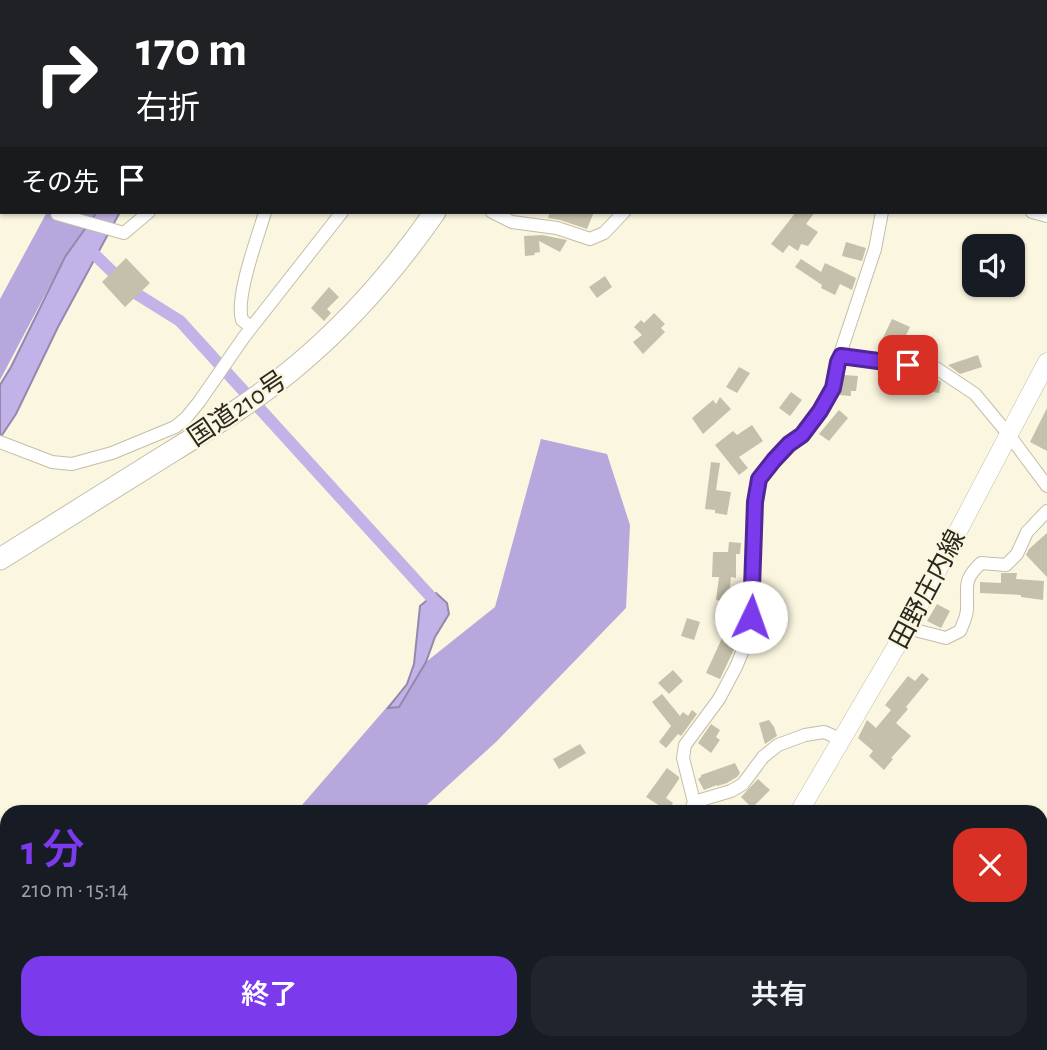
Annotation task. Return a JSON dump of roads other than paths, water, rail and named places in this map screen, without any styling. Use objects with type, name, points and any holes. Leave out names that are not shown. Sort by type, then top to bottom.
[{"type":"highway","name":"国道210号","points":[[0,559],[267,389],[315,350],[361,305],[393,269],[434,214]]},
{"type":"main road","name":"田野庄内線","points":[[803,805],[907,628],[1047,362]]},
{"type":"street","points":[[57,214],[124,233],[147,214]]},
{"type":"street","points":[[251,327],[242,320],[240,308],[264,214]]},
{"type":"street","points":[[0,442],[59,464],[72,464],[103,456],[170,430],[192,411],[251,327],[340,214]]},
{"type":"street","points":[[496,214],[512,222],[557,228],[590,239],[604,233],[622,214]]},
{"type":"street","points":[[692,805],[683,758],[685,745],[719,699],[750,634],[755,502],[759,479],[789,444],[802,435],[833,388],[838,362],[875,249],[882,214]]},
{"type":"street","points":[[841,356],[936,368],[975,394],[1047,486]]},
{"type":"street","points":[[907,628],[946,638],[960,631],[967,612],[965,588],[972,572],[981,563],[1006,565],[1017,554],[1027,532],[1047,511]]},
{"type":"street","points":[[697,805],[743,783],[763,757],[778,745],[805,735],[824,732],[843,740]]},
{"type":"waterway","points":[[91,251],[132,291],[180,321],[431,597]]}]
